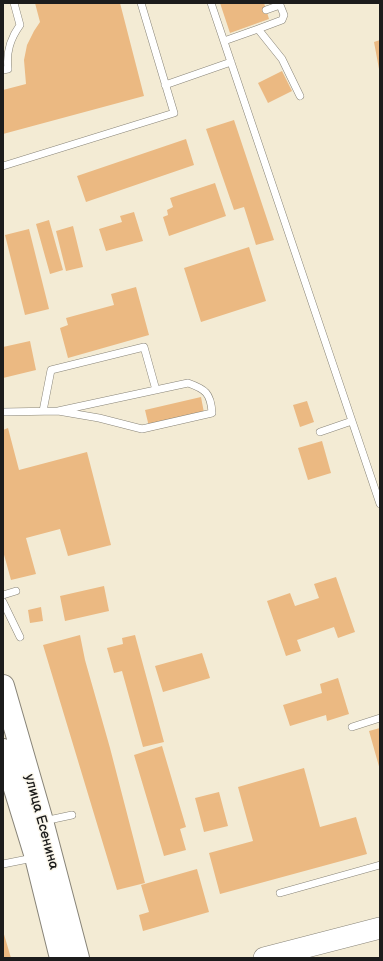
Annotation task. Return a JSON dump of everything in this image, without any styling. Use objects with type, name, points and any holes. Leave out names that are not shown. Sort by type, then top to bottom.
[{"type":"main road","name":"улица Есенина","points":[[3,686],[42,821],[78,958]]},
{"type":"main road","name":"улица Есенина","points":[[3,750],[36,858],[60,958]]},
{"type":"main road","points":[[264,958],[380,928]]},
{"type":"lane","points":[[3,70],[8,69],[7,58],[9,45],[14,33],[20,25],[14,3]]},
{"type":"lane","points":[[3,166],[174,113],[141,3]]},
{"type":"lane","points":[[212,3],[380,504]]},
{"type":"lane","points":[[224,41],[282,20],[284,15],[280,5],[266,10]]},
{"type":"lane","points":[[220,28],[227,25]]},
{"type":"lane","points":[[258,29],[282,59],[300,96]]},
{"type":"lane","points":[[165,85],[231,62]]},
{"type":"lane","points":[[43,411],[51,370],[144,347],[156,390]]},
{"type":"lane","points":[[3,412],[58,410],[188,383],[199,387],[208,394],[211,402],[212,413],[142,429],[99,418],[58,410]]},
{"type":"lane","points":[[320,432],[352,421]]},
{"type":"lane","points":[[3,595],[16,592]]},
{"type":"lane","points":[[3,602],[20,637]]},
{"type":"lane","points":[[352,727],[380,718]]},
{"type":"lane","points":[[42,821],[72,815]]},
{"type":"lane","points":[[3,864],[36,858]]},
{"type":"lane","points":[[280,893],[380,865]]},
{"type":"building","points":[[35,3],[120,3],[144,96],[3,134],[3,90],[26,84],[24,60],[27,45],[40,22]]},
{"type":"building","points":[[220,3],[264,3],[269,19],[230,33]]},
{"type":"building","points":[[380,40],[380,69],[379,69],[374,42]]},
{"type":"building","points":[[282,71],[292,91],[268,103],[258,83]]},
{"type":"building","points":[[234,120],[274,240],[256,245],[244,207],[234,210],[206,129]]},
{"type":"building","points":[[186,139],[194,165],[86,202],[77,176]]},
{"type":"building","points":[[215,183],[226,216],[169,236],[163,217],[168,215],[167,210],[173,207],[170,198]]},
{"type":"building","points":[[134,212],[143,241],[106,251],[99,229],[122,222],[120,216]]},
{"type":"building","points":[[49,220],[63,270],[50,274],[36,224]]},
{"type":"building","points":[[73,226],[83,267],[66,271],[56,231]]},
{"type":"building","points":[[29,229],[49,309],[25,315],[5,235]]},
{"type":"building","points":[[249,247],[266,301],[201,322],[184,268]]},
{"type":"building","points":[[136,287],[149,335],[68,358],[60,328],[68,325],[66,318],[114,305],[111,294]]},
{"type":"building","points":[[30,341],[36,370],[3,378],[3,347]]},
{"type":"building","points":[[201,397],[205,418],[150,431],[145,410]]},
{"type":"building","points":[[307,401],[314,422],[300,427],[293,405]]},
{"type":"building","points":[[8,428],[19,470],[87,452],[111,545],[68,556],[60,529],[26,538],[36,574],[11,580],[3,551],[3,430]]},
{"type":"building","points":[[322,441],[331,473],[308,480],[298,448]]},
{"type":"building","points":[[336,577],[355,632],[338,638],[334,627],[297,640],[301,651],[286,656],[267,601],[290,593],[295,606],[319,598],[314,584]]},
{"type":"building","points":[[104,586],[109,611],[65,621],[60,596]]},
{"type":"building","points":[[41,607],[43,621],[30,623],[28,610]]},
{"type":"building","points":[[80,635],[85,660],[110,748],[145,883],[117,890],[43,645]]},
{"type":"building","points":[[135,635],[164,742],[143,747],[122,671],[114,673],[107,648],[123,644],[122,638]]},
{"type":"building","points":[[202,653],[210,678],[163,692],[155,666]]},
{"type":"building","points":[[338,678],[349,714],[327,721],[326,715],[290,726],[283,705],[322,693],[320,684]]},
{"type":"building","points":[[380,728],[380,770],[369,731]]},
{"type":"building","points":[[162,746],[186,827],[180,829],[186,850],[164,856],[134,755]]},
{"type":"building","points":[[304,768],[320,827],[356,817],[367,854],[220,894],[209,853],[253,841],[238,787]]},
{"type":"building","points":[[219,792],[228,826],[204,832],[195,798]]},
{"type":"building","points":[[197,869],[209,912],[143,931],[139,915],[149,912],[141,885]]},
{"type":"building","points":[[3,931],[11,958],[3,958]]}]
